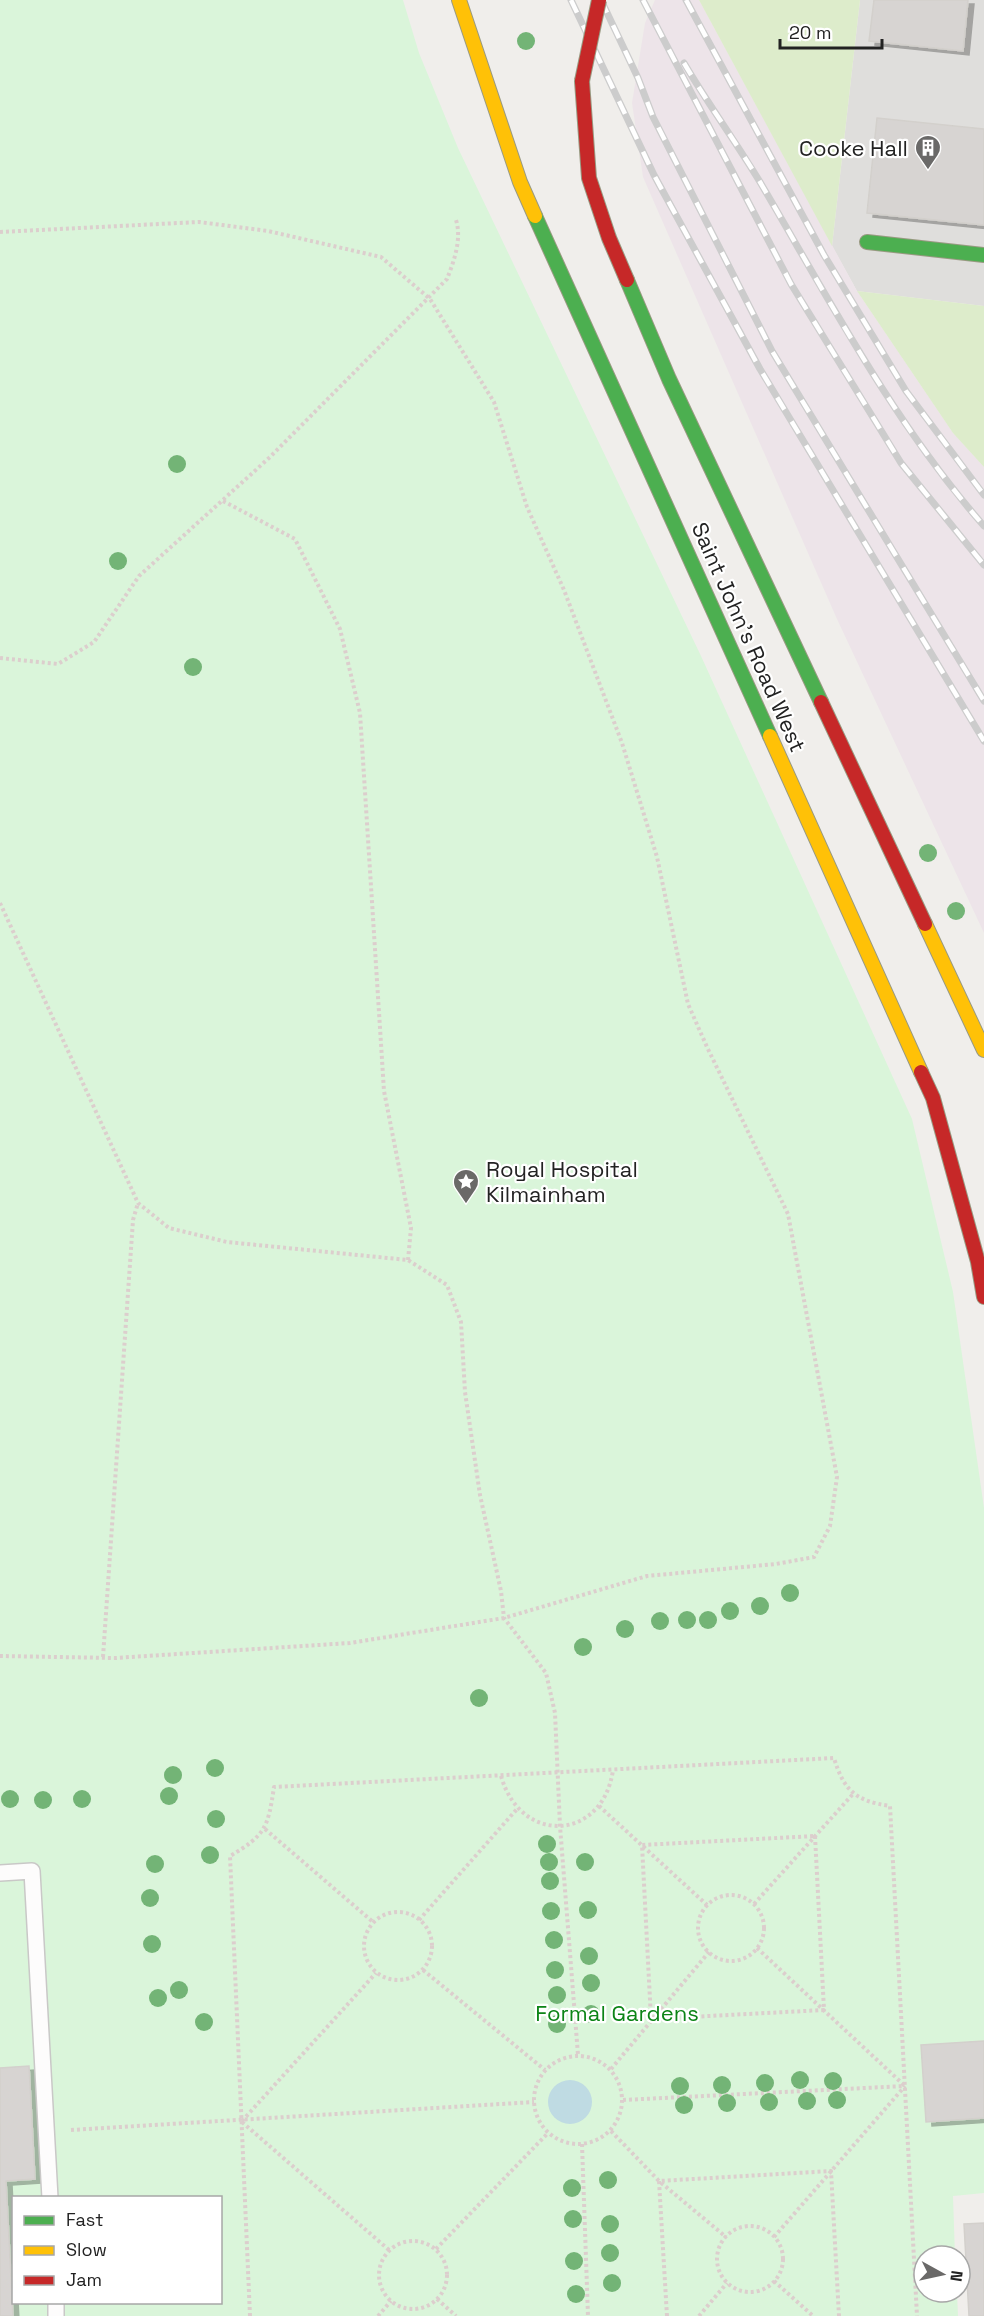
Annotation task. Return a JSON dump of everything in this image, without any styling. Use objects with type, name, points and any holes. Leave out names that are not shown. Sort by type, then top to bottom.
[{"type":"main road","name":"Saint John's Road West","points":[[459,0],[520,182],[933,1098],[978,1262],[984,1297]]},
{"type":"main road","name":"Saint John's Road West","points":[[599,0],[582,81],[589,178],[609,237],[669,379],[984,1050]]},
{"type":"main road","points":[[867,242],[984,255]]},
{"type":"lane","points":[[0,1873],[32,1871],[50,2196]]},
{"type":"path","points":[[0,658],[58,664],[94,642],[139,576],[224,501],[430,299],[447,279],[455,260],[459,230],[456,220]]},
{"type":"path","points":[[0,232],[199,222],[268,231],[381,257],[430,299],[494,402],[527,507],[564,590],[622,742],[657,857],[688,1004],[706,1047],[788,1214],[837,1477],[830,1526],[814,1557],[776,1564],[647,1576],[504,1618],[350,1643],[103,1658],[0,1656]]},
{"type":"path","points":[[224,501],[295,539],[340,629],[360,713],[384,1091],[411,1228],[408,1260]]},
{"type":"path","points":[[0,903],[138,1203],[169,1228],[227,1242],[408,1260],[447,1286],[461,1322],[465,1392],[476,1472],[501,1590],[504,1618],[546,1673],[555,1713],[560,1826],[578,2055]]},
{"type":"path","points":[[103,1658],[132,1232],[138,1203]]},
{"type":"path","points":[[250,2316],[230,1856],[249,1845],[265,1830],[274,1787],[834,1758],[839,1775],[853,1794],[866,1803],[890,1806],[917,2316]]},
{"type":"path","points":[[501,1776],[506,1794],[517,1809],[531,1820],[560,1826],[585,1818],[599,1806],[607,1795],[613,1770]]},
{"type":"path","points":[[754,1904],[853,1794]]},
{"type":"path","points":[[599,1806],[707,1905]]},
{"type":"path","points":[[419,1920],[517,1809]]},
{"type":"path","points":[[265,1830],[374,1922]]},
{"type":"path","points":[[642,1845],[815,1836]]},
{"type":"path","points":[[815,1836],[824,2010]]},
{"type":"path","points":[[642,1845],[651,2019]]},
{"type":"path","points":[[725,1895],[736,1895],[754,1904],[760,1911],[764,1930],[757,1948],[750,1954],[734,1960],[716,1957],[709,1952],[699,1934],[699,1924],[707,1905],[725,1895]]},
{"type":"path","points":[[391,1912],[411,1914],[419,1920],[427,1928],[432,1950],[423,1970],[414,1976],[395,1981],[376,1973],[365,1958],[363,1948],[367,1929],[374,1922],[391,1912]]},
{"type":"path","points":[[757,1948],[905,2086]]},
{"type":"path","points":[[611,2069],[709,1952]]},
{"type":"path","points":[[423,1970],[545,2070]]},
{"type":"path","points":[[242,2121],[376,1973]]},
{"type":"path","points":[[651,2019],[824,2010]]},
{"type":"path","points":[[578,2055],[601,2061],[611,2069],[622,2089],[623,2100],[622,2111],[611,2131],[593,2142],[582,2145],[558,2140],[548,2133],[536,2114],[534,2102],[538,2080],[545,2070],[565,2057],[578,2055]]},
{"type":"path","points":[[623,2100],[905,2086]]},
{"type":"path","points":[[774,2237],[905,2086]]},
{"type":"path","points":[[46,2131],[534,2102]]},
{"type":"path","points":[[242,2121],[389,2250]]},
{"type":"path","points":[[611,2131],[658,2181],[726,2237]]},
{"type":"path","points":[[436,2249],[548,2133]]},
{"type":"path","points":[[582,2145],[588,2316]]},
{"type":"path","points":[[658,2181],[831,2171]]},
{"type":"path","points":[[831,2171],[839,2316]]},
{"type":"path","points":[[658,2181],[667,2316]]},
{"type":"path","points":[[750,2226],[759,2228],[774,2237],[782,2254],[780,2273],[774,2281],[766,2288],[746,2292],[727,2283],[718,2265],[720,2245],[726,2237],[741,2228],[750,2226]]},
{"type":"path","points":[[407,2241],[418,2241],[436,2249],[443,2258],[447,2280],[444,2290],[437,2299],[420,2309],[400,2307],[391,2301],[380,2285],[379,2276],[379,2266],[389,2250],[407,2241]]},
{"type":"path","points":[[774,2281],[813,2316]]},
{"type":"path","points":[[699,2316],[727,2283]]},
{"type":"path","points":[[437,2299],[456,2316]]},
{"type":"path","points":[[378,2316],[391,2301]]},
{"type":"shaded area","points":[[655,0],[699,0],[857,291],[953,433],[984,467],[984,933],[837,619],[643,177],[632,103],[645,23]]},
{"type":"shaded area","points":[[860,0],[984,0],[984,306],[857,291],[832,246]]},
{"type":"green space","name":"Royal Hospital Kilmainham","points":[[0,0],[403,0],[419,53],[458,148],[701,656],[912,1119],[953,1292],[984,1508],[984,2193],[953,2196],[955,2244],[912,2244],[912,2304],[958,2304],[958,2316],[0,2316]]},
{"type":"green space","points":[[699,0],[860,0],[832,246]]},
{"type":"green space","points":[[857,291],[984,306],[984,467],[953,433]]},
{"type":"water","points":[[570,2080],[579,2081],[586,2086],[591,2093],[591,2111],[586,2118],[579,2123],[570,2124],[561,2123],[554,2118],[549,2111],[548,2102],[549,2093],[554,2086],[561,2081]]},
{"type":"building","points":[[874,0],[968,0],[963,51],[869,41]]},
{"type":"building","name":"Cooke Hall","points":[[877,118],[984,129],[984,225],[867,213]]},
{"type":"building","points":[[984,2041],[984,2118],[926,2122],[921,2045]]},
{"type":"building","points":[[29,2066],[35,2179],[6,2181],[13,2316],[0,2316],[0,2068]]},
{"type":"building","points":[[984,2223],[984,2316],[969,2316],[968,2304],[972,2304],[972,2244],[965,2244],[964,2224]]},
{"type":"railway","points":[[571,0],[654,175],[760,369],[984,741]]},
{"type":"railway","points":[[601,0],[638,78],[653,117],[772,351],[984,701]]},
{"type":"railway","points":[[643,0],[791,284],[901,463],[984,565]]},
{"type":"railway","points":[[686,0],[824,255],[906,391],[984,495]]},
{"type":"railway","points":[[684,63],[760,182],[864,360],[920,445],[984,526]]},
{"type":"traffic: fast","points":[[535,216],[770,736]]},
{"type":"traffic: fast","points":[[867,242],[984,255]]},
{"type":"traffic: fast","points":[[627,280],[669,379],[821,702]]},
{"type":"traffic: slow","points":[[459,0],[520,182],[535,216]]},
{"type":"traffic: slow","points":[[770,736],[921,1072]]},
{"type":"traffic: slow","points":[[925,924],[984,1050]]},
{"type":"traffic: jam","points":[[582,81],[599,0]]},
{"type":"traffic: jam","points":[[582,81],[589,178],[609,238],[627,280]]},
{"type":"traffic: jam","points":[[821,702],[925,924]]},
{"type":"traffic: jam","points":[[921,1072],[933,1098],[978,1262],[984,1297]]},
{"type":"place","name":"Cooke Hall","points":[[928,171]]},
{"type":"place","name":"Royal Hospital Kilmainham","points":[[466,1205]]},
{"type":"park label","name":"Formal Gardens","points":[[617,2013]]}]
